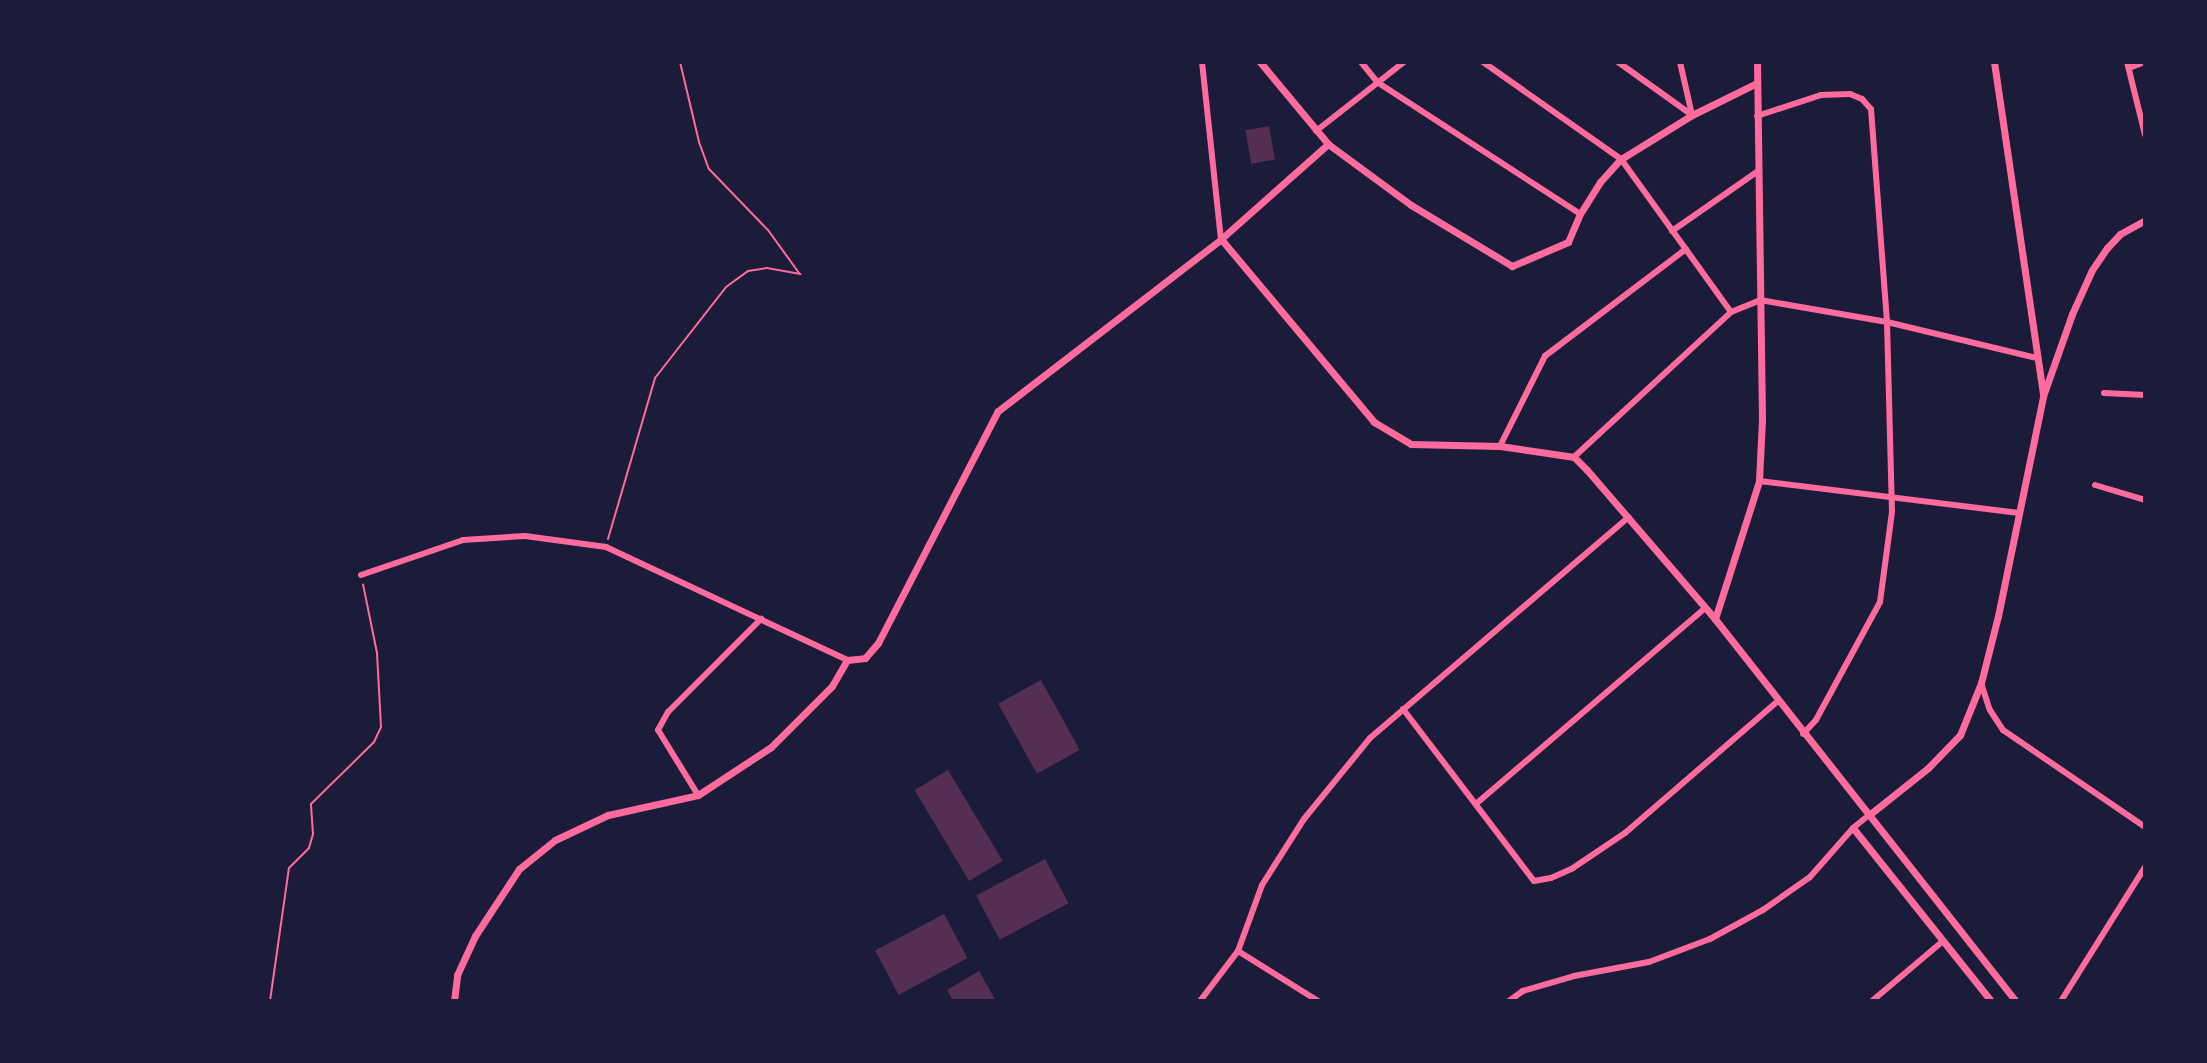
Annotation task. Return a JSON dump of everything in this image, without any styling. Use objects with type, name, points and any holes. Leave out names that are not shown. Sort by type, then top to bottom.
[{"type":"street","points":[[1202,62],[1221,239],[1374,422],[1411,444],[1500,446],[1574,457],[1629,516],[1715,619],[2016,1001]]},
{"type":"street","points":[[1260,62],[1328,144],[1411,205],[1512,266],[1568,242],[1580,214],[1600,182],[1621,159],[1692,115],[1757,83]]},
{"type":"street","points":[[1361,62],[1377,82],[1580,214]]},
{"type":"street","points":[[1316,131],[1404,62]]},
{"type":"street","points":[[1483,62],[1621,159],[1731,312]]},
{"type":"street","points":[[1618,62],[1692,115]]},
{"type":"street","points":[[1680,62],[1692,115]]},
{"type":"street","points":[[1715,619],[1759,481],[1762,419],[1757,62]]},
{"type":"street","points":[[1994,62],[2043,396]]},
{"type":"street","points":[[2145,62],[2128,65],[2145,135]]},
{"type":"street","points":[[1757,116],[1821,95],[1850,94],[1862,99],[1871,109],[1887,322],[1891,494],[1880,602],[1816,720],[1803,734]]},
{"type":"street","points":[[361,575],[463,540],[525,536],[606,547],[847,660],[865,658],[878,643],[998,411],[1221,239],[1328,144]]},
{"type":"street","points":[[1672,231],[1758,171]]},
{"type":"street","points":[[1509,1001],[1523,991],[1574,976],[1649,962],[1710,939],[1763,910],[1810,877],[1853,828],[1928,768],[1960,735],[1981,683],[2043,396],[2092,270],[2120,234],[2145,220]]},
{"type":"street","points":[[1500,446],[1545,356],[1686,249]]},
{"type":"street","points":[[1574,457],[1731,312],[1760,300],[1887,322],[2037,358]]},
{"type":"street","points":[[2104,393],[2145,395]]},
{"type":"street","points":[[1759,481],[1891,494],[2019,513]]},
{"type":"street","points":[[2095,485],[2145,500]]},
{"type":"street","points":[[1200,1001],[1238,951],[1262,885],[1304,819],[1370,738],[1629,516]]},
{"type":"street","points":[[1477,803],[1704,609]]},
{"type":"street","points":[[698,795],[658,730],[668,712],[761,619]]},
{"type":"street","points":[[454,1001],[457,975],[475,936],[519,869],[555,840],[608,815],[698,795],[771,747],[832,686],[847,660]]},
{"type":"street","points":[[1981,683],[1990,710],[2003,730],[2145,827]]},
{"type":"street","points":[[1403,709],[1534,881],[1551,878],[1625,833],[1778,701]]},
{"type":"street","points":[[1853,828],[1991,1001]]},
{"type":"street","points":[[2061,1001],[2145,867]]},
{"type":"street","points":[[1872,1001],[1943,941]]},
{"type":"street","points":[[1238,951],[1318,1001]]},
{"type":"path","points":[[606,547],[655,378],[726,287],[748,271],[767,268],[800,274],[768,230],[709,169],[699,142],[680,62]]},
{"type":"path","points":[[270,1001],[289,868],[309,848],[313,834],[311,804],[374,742],[381,727],[377,653],[361,575]]},
{"type":"building","points":[[1269,126],[1275,159],[1251,164],[1245,130]]},
{"type":"building","points":[[1041,680],[1080,750],[1037,774],[998,704]]},
{"type":"building","points":[[948,770],[1003,861],[969,881],[915,790]]},
{"type":"building","points":[[1045,859],[1068,903],[1000,940],[976,896]]},
{"type":"building","points":[[944,914],[967,958],[899,995],[875,951]]},
{"type":"building","points":[[979,971],[996,1001],[953,1001],[947,990]]}]
